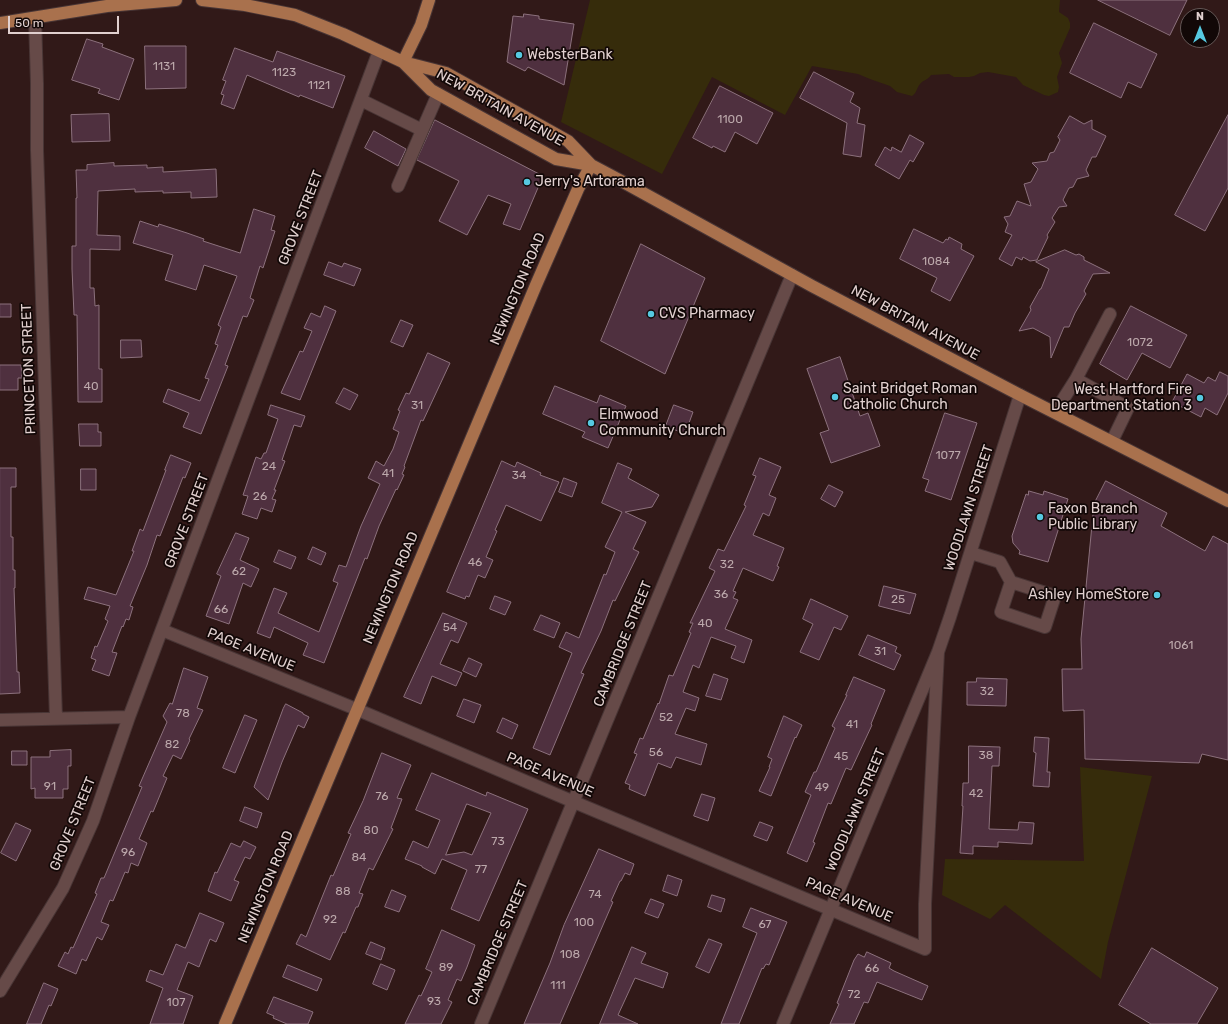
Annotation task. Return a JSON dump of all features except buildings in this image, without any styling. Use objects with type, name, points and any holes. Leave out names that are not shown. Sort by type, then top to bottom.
[{"type":"main road","points":[[0,23],[107,6],[176,0]]},
{"type":"main road","name":"NEW BRITAIN AVENUE","points":[[202,0],[245,5],[295,15],[343,34],[403,62],[446,73],[568,141],[591,166]]},
{"type":"main road","points":[[403,62],[421,25],[429,0]]},
{"type":"main road","name":"NEW BRITAIN AVENUE","points":[[403,62],[431,90],[556,159],[591,166],[625,182],[792,275],[1020,395],[1228,500]]},
{"type":"main road","name":"NEWINGTON ROAD","points":[[225,1024],[356,709],[536,285],[578,189],[591,166]]},
{"type":"street","name":"PRINCETON STREET","points":[[35,18],[37,157],[56,718]]},
{"type":"street","name":"GROVE STREET","points":[[0,991],[62,888],[93,821],[129,717],[379,51]]},
{"type":"street","points":[[398,186],[438,94]]},
{"type":"street","points":[[361,100],[422,130]]},
{"type":"street","name":"CAMBRIDGE STREET","points":[[481,1024],[792,275]]},
{"type":"street","points":[[1055,412],[1076,379],[1110,314]]},
{"type":"street","points":[[1076,379],[1128,408],[1112,441]]},
{"type":"street","name":"WOODLAWN STREET","points":[[783,1024],[938,652],[971,553],[1020,395]]},
{"type":"street","points":[[971,553],[1000,562],[1012,582],[1055,596],[1045,627],[1001,612],[1012,582]]},
{"type":"street","name":"PAGE AVENUE","points":[[162,630],[356,709],[925,949]]},
{"type":"street","name":"WOODLAWN STREET","points":[[925,949],[925,904],[938,652]]},
{"type":"street","points":[[0,720],[129,717]]},
{"type":"shaded area","points":[[590,0],[1060,0],[1059,12],[1068,18],[1070,28],[1059,53],[1062,63],[1057,77],[1059,87],[1058,92],[1049,96],[1023,85],[1016,77],[988,72],[969,77],[954,77],[949,74],[931,75],[920,84],[915,94],[912,96],[897,92],[890,86],[858,74],[812,66],[785,115],[712,77],[662,174],[561,122]]},
{"type":"shaded area","points":[[1080,767],[1152,776],[1108,942],[1101,979],[1005,905],[990,919],[942,895],[945,859],[1084,861]]},
{"type":"place","name":"WebsterBank","points":[[519,55]]},
{"type":"place","name":"Jerry's Artorama","points":[[527,182]]},
{"type":"place","name":"CVS Pharmacy","points":[[651,314]]},
{"type":"place","name":"Saint Bridget Roman Catholic Church","points":[[835,397]]},
{"type":"place","name":"West Hartford Fire Department Station 3","points":[[1200,398]]},
{"type":"place","name":"Elmwood Community Church","points":[[591,423]]},
{"type":"place","name":"Faxon Branch Public Library","points":[[1040,517]]},
{"type":"place","name":"Ashley HomeStore","points":[[1157,595]]}]
